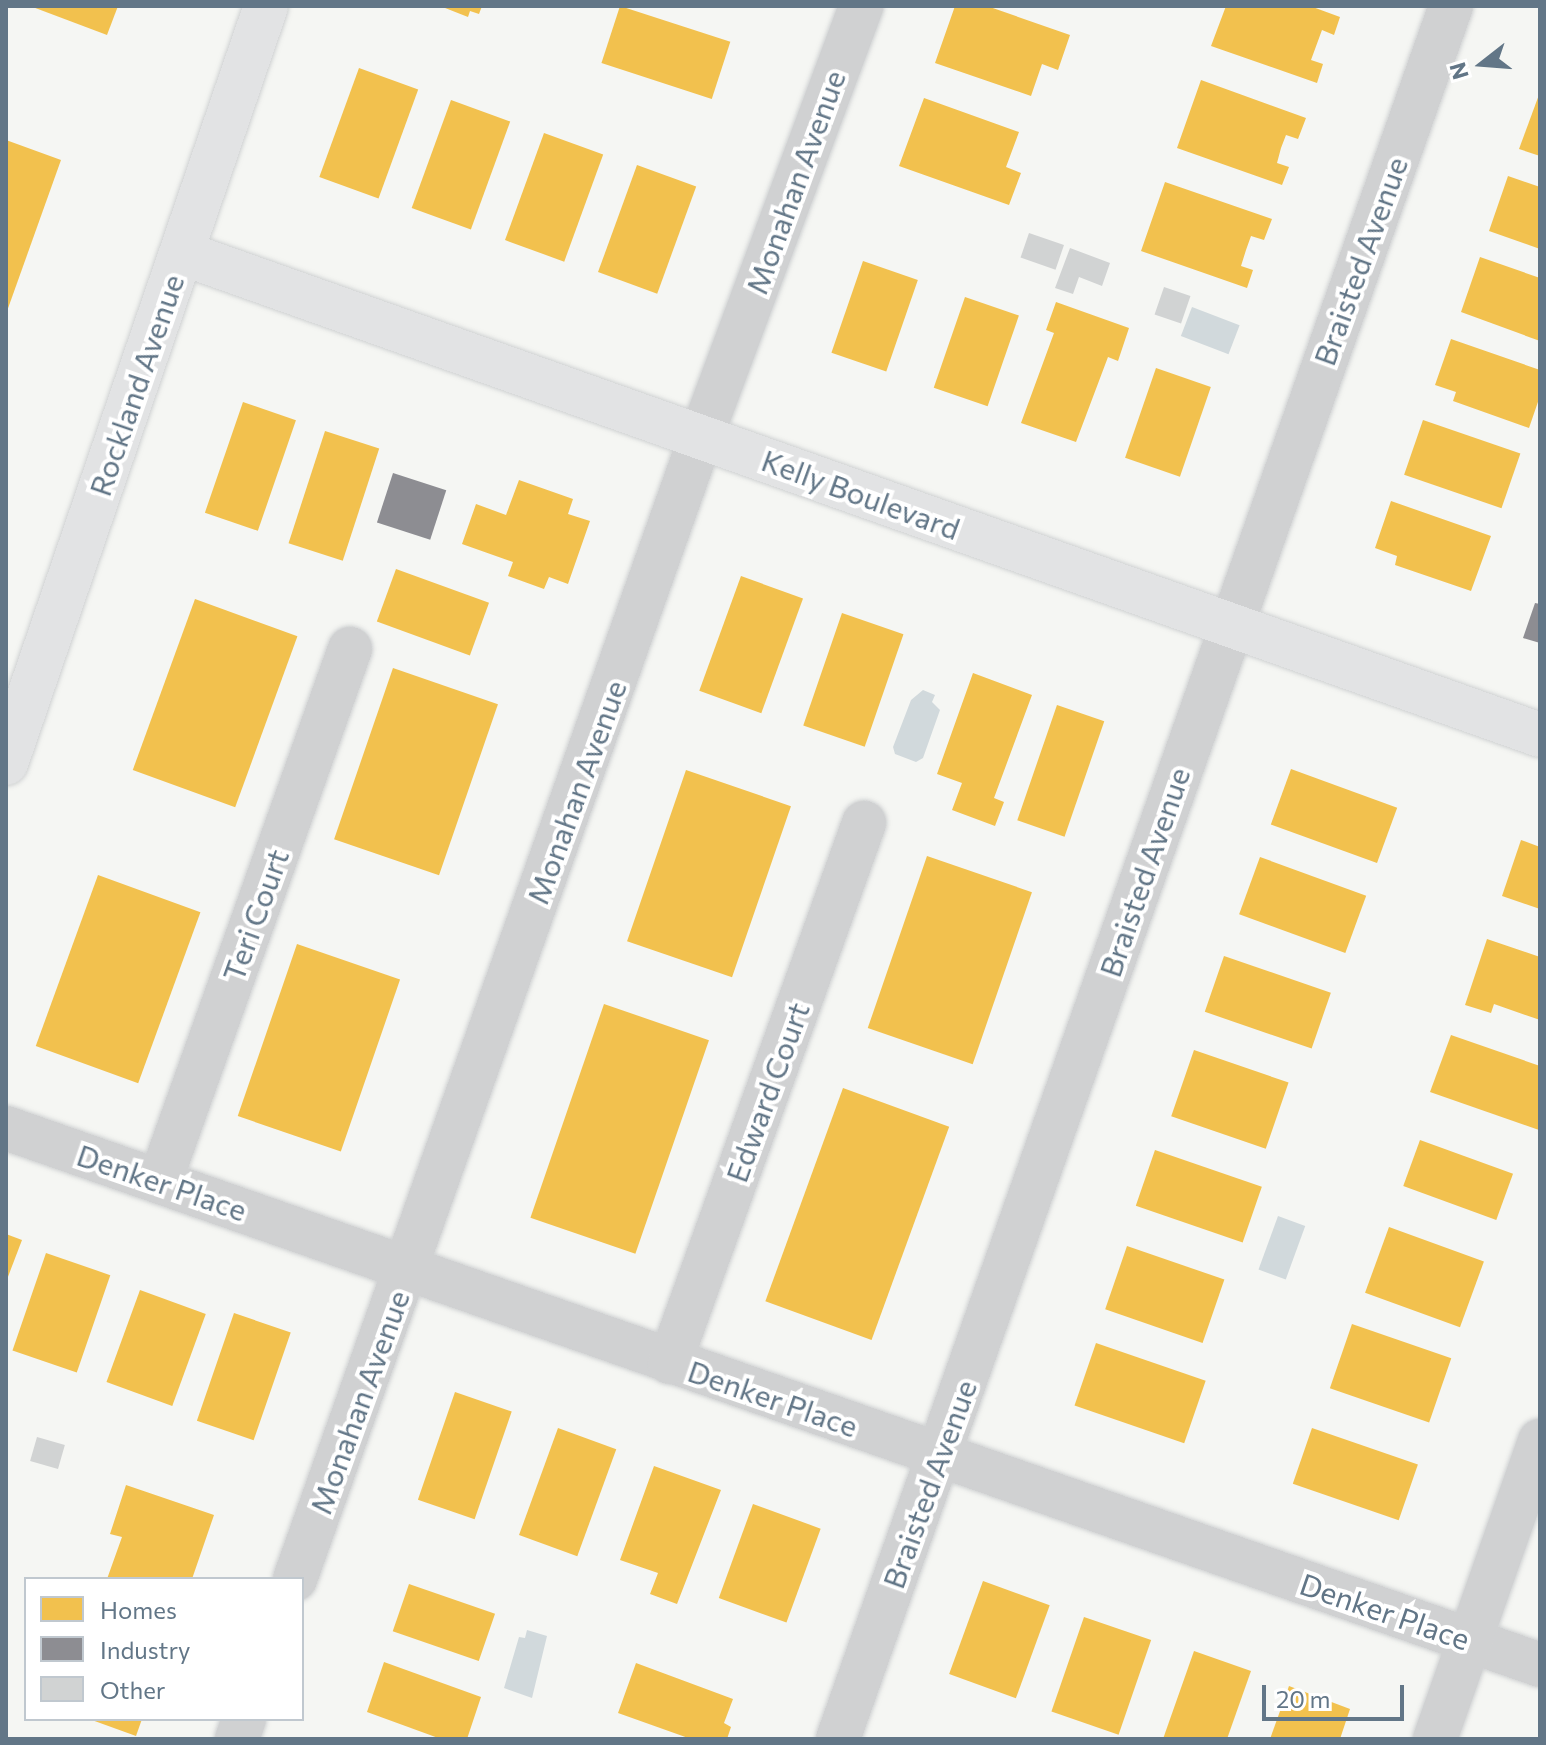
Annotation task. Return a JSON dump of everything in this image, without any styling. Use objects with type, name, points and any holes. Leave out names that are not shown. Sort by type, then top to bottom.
[{"type":"street","name":"Rockland Avenue","points":[[6,763],[266,6]]},
{"type":"street","name":"Monahan Avenue","points":[[296,1577],[701,437],[861,6]]},
{"type":"street","name":"Braisted Avenue","points":[[838,1739],[1451,6]]},
{"type":"street","name":"Kelly Boulevard","points":[[182,253],[1540,735]]},
{"type":"street","name":"Teri Court","points":[[160,1181],[350,649]]},
{"type":"street","name":"Edward Court","points":[[670,1362],[864,823]]},
{"type":"street","name":"Denker Place","points":[[6,1128],[1540,1665]]},
{"type":"street","points":[[1435,1739],[1540,1441]]},
{"type":"shaded area","points":[[1192,307],[1240,325],[1229,354],[1181,336]]},
{"type":"shaded area","points":[[923,690],[935,695],[932,702],[940,710],[923,758],[916,762],[895,754],[893,747],[911,700]]},
{"type":"shaded area","points":[[1278,1216],[1305,1226],[1286,1279],[1259,1270]]},
{"type":"shaded area","points":[[527,1630],[547,1636],[532,1698],[504,1688],[519,1637],[525,1638]]},
{"type":"building: Homes","points":[[30,6],[118,6],[107,35]]},
{"type":"building: Homes","points":[[440,6],[482,6],[479,14],[470,11],[468,17]]},
{"type":"building: Homes","points":[[620,6],[730,42],[712,99],[601,63]]},
{"type":"building: Homes","points":[[955,6],[987,6],[1070,35],[1058,70],[1042,64],[1031,96],[935,63]]},
{"type":"building: Homes","points":[[1226,6],[1310,6],[1340,17],[1334,35],[1322,30],[1311,60],[1323,64],[1317,83],[1211,46]]},
{"type":"building: Homes","points":[[359,68],[418,90],[379,199],[319,177]]},
{"type":"building: Homes","points":[[1201,80],[1306,118],[1298,139],[1286,135],[1281,148],[1277,163],[1289,167],[1282,185],[1177,148]]},
{"type":"building: Homes","points":[[1540,92],[1540,156],[1519,149]]},
{"type":"building: Homes","points":[[924,98],[1019,132],[1006,167],[1021,173],[1009,205],[899,166]]},
{"type":"building: Homes","points":[[451,100],[510,122],[471,230],[412,208]]},
{"type":"building: Homes","points":[[544,133],[603,155],[564,262],[505,240]]},
{"type":"building: Homes","points":[[6,140],[61,160],[6,314]]},
{"type":"building: Homes","points":[[637,165],[696,187],[657,294],[598,272]]},
{"type":"building: Homes","points":[[1508,176],[1540,187],[1540,249],[1489,231]]},
{"type":"building: Homes","points":[[1165,182],[1272,219],[1264,240],[1251,236],[1241,266],[1253,270],[1247,288],[1141,251]]},
{"type":"building: Homes","points":[[1480,257],[1540,278],[1540,341],[1461,312]]},
{"type":"building: Homes","points":[[863,261],[918,280],[886,372],[831,353]]},
{"type":"building: Homes","points":[[965,297],[1019,316],[988,406],[934,388]]},
{"type":"building: Homes","points":[[1056,302],[1129,328],[1118,361],[1108,357],[1076,442],[1021,423],[1054,333],[1046,330]]},
{"type":"building: Homes","points":[[1451,339],[1540,370],[1540,396],[1529,428],[1453,401],[1456,392],[1435,385]]},
{"type":"building: Homes","points":[[1156,368],[1211,387],[1180,477],[1125,458]]},
{"type":"building: Homes","points":[[243,402],[296,420],[258,531],[205,513]]},
{"type":"building: Homes","points":[[1423,420],[1520,454],[1502,508],[1404,475]]},
{"type":"building: Homes","points":[[325,431],[379,449],[343,561],[289,543]]},
{"type":"building: Homes","points":[[519,480],[573,499],[568,514],[590,521],[568,584],[549,577],[544,589],[508,576],[513,562],[462,544],[476,504],[506,515]]},
{"type":"building: Homes","points":[[1391,501],[1491,536],[1471,591],[1395,565],[1397,556],[1375,548]]},
{"type":"building: Homes","points":[[396,569],[489,603],[470,655],[377,622]]},
{"type":"building: Homes","points":[[741,576],[803,599],[761,713],[699,691]]},
{"type":"building: Homes","points":[[195,599],[297,636],[235,807],[133,770]]},
{"type":"building: Homes","points":[[842,613],[903,634],[865,747],[803,726]]},
{"type":"building: Homes","points":[[393,668],[498,704],[439,875],[334,839]]},
{"type":"building: Homes","points":[[973,673],[1032,695],[994,798],[1004,802],[995,826],[952,810],[962,783],[937,774]]},
{"type":"building: Homes","points":[[1057,705],[1104,721],[1065,837],[1017,820]]},
{"type":"building: Homes","points":[[1291,769],[1397,808],[1377,863],[1271,824]]},
{"type":"building: Homes","points":[[686,770],[791,806],[732,977],[627,941]]},
{"type":"building: Homes","points":[[1521,840],[1540,847],[1540,909],[1502,896]]},
{"type":"building: Homes","points":[[927,856],[1032,892],[973,1064],[868,1028]]},
{"type":"building: Homes","points":[[1260,857],[1366,896],[1345,953],[1239,914]]},
{"type":"building: Homes","points":[[98,875],[200,912],[138,1083],[36,1046]]},
{"type":"building: Homes","points":[[1487,939],[1540,957],[1540,1020],[1494,1004],[1491,1013],[1465,1005]]},
{"type":"building: Homes","points":[[297,944],[400,979],[341,1152],[238,1116]]},
{"type":"building: Homes","points":[[1224,956],[1331,993],[1312,1049],[1205,1012]]},
{"type":"building: Homes","points":[[604,1004],[709,1040],[635,1254],[530,1218]]},
{"type":"building: Homes","points":[[1451,1035],[1540,1066],[1539,1130],[1430,1092]]},
{"type":"building: Homes","points":[[1194,1050],[1289,1083],[1266,1149],[1171,1116]]},
{"type":"building: Homes","points":[[843,1088],[949,1127],[872,1340],[765,1301]]},
{"type":"building: Homes","points":[[1420,1140],[1513,1174],[1496,1220],[1403,1186]]},
{"type":"building: Homes","points":[[1155,1150],[1262,1187],[1243,1243],[1136,1206]]},
{"type":"building: Homes","points":[[1389,1227],[1484,1262],[1460,1327],[1365,1293]]},
{"type":"building: Homes","points":[[6,1234],[22,1240],[6,1282]]},
{"type":"building: Homes","points":[[1127,1246],[1224,1280],[1203,1343],[1105,1309]]},
{"type":"building: Homes","points":[[46,1253],[110,1275],[77,1373],[12,1350]]},
{"type":"building: Homes","points":[[140,1290],[206,1314],[172,1406],[106,1382]]},
{"type":"building: Homes","points":[[234,1313],[291,1333],[254,1440],[197,1421]]},
{"type":"building: Homes","points":[[1352,1324],[1451,1358],[1429,1422],[1330,1388]]},
{"type":"building: Homes","points":[[1096,1343],[1206,1381],[1184,1443],[1075,1405]]},
{"type":"building: Homes","points":[[455,1392],[512,1412],[475,1519],[418,1500]]},
{"type":"building: Homes","points":[[558,1428],[616,1449],[577,1556],[519,1535]]},
{"type":"building: Homes","points":[[1312,1428],[1418,1464],[1399,1520],[1293,1484]]},
{"type":"building: Homes","points":[[654,1466],[721,1490],[677,1604],[650,1594],[658,1573],[620,1560]]},
{"type":"building: Homes","points":[[126,1485],[214,1515],[193,1577],[108,1577],[122,1537],[110,1534]]},
{"type":"building: Homes","points":[[753,1504],[821,1529],[786,1623],[719,1598]]},
{"type":"building: Homes","points":[[983,1581],[1050,1605],[1016,1698],[949,1674]]},
{"type":"building: Homes","points":[[409,1584],[495,1614],[479,1661],[393,1631]]},
{"type":"building: Homes","points":[[1084,1617],[1151,1640],[1119,1735],[1051,1712]]},
{"type":"building: Homes","points":[[1194,1651],[1251,1671],[1227,1739],[1163,1739]]},
{"type":"building: Homes","points":[[384,1662],[481,1697],[467,1739],[441,1739],[367,1712]]},
{"type":"building: Homes","points":[[636,1663],[733,1699],[724,1723],[731,1727],[727,1739],[691,1739],[618,1713]]},
{"type":"building: Homes","points":[[1289,1686],[1350,1709],[1340,1739],[1270,1739]]},
{"type":"building: Homes","points":[[95,1721],[141,1721],[136,1736]]},
{"type":"building: Industry","points":[[393,473],[446,490],[430,540],[377,522]]},
{"type":"building: Industry","points":[[1535,603],[1540,604],[1540,643],[1523,638]]},
{"type":"building: Other","points":[[1029,233],[1064,245],[1056,270],[1021,258]]},
{"type":"building: Other","points":[[1070,248],[1110,263],[1102,286],[1079,277],[1073,294],[1055,288]]},
{"type":"building: Other","points":[[1164,287],[1190,296],[1181,324],[1155,314]]},
{"type":"building: Other","points":[[37,1437],[65,1445],[58,1469],[30,1461]]}]
